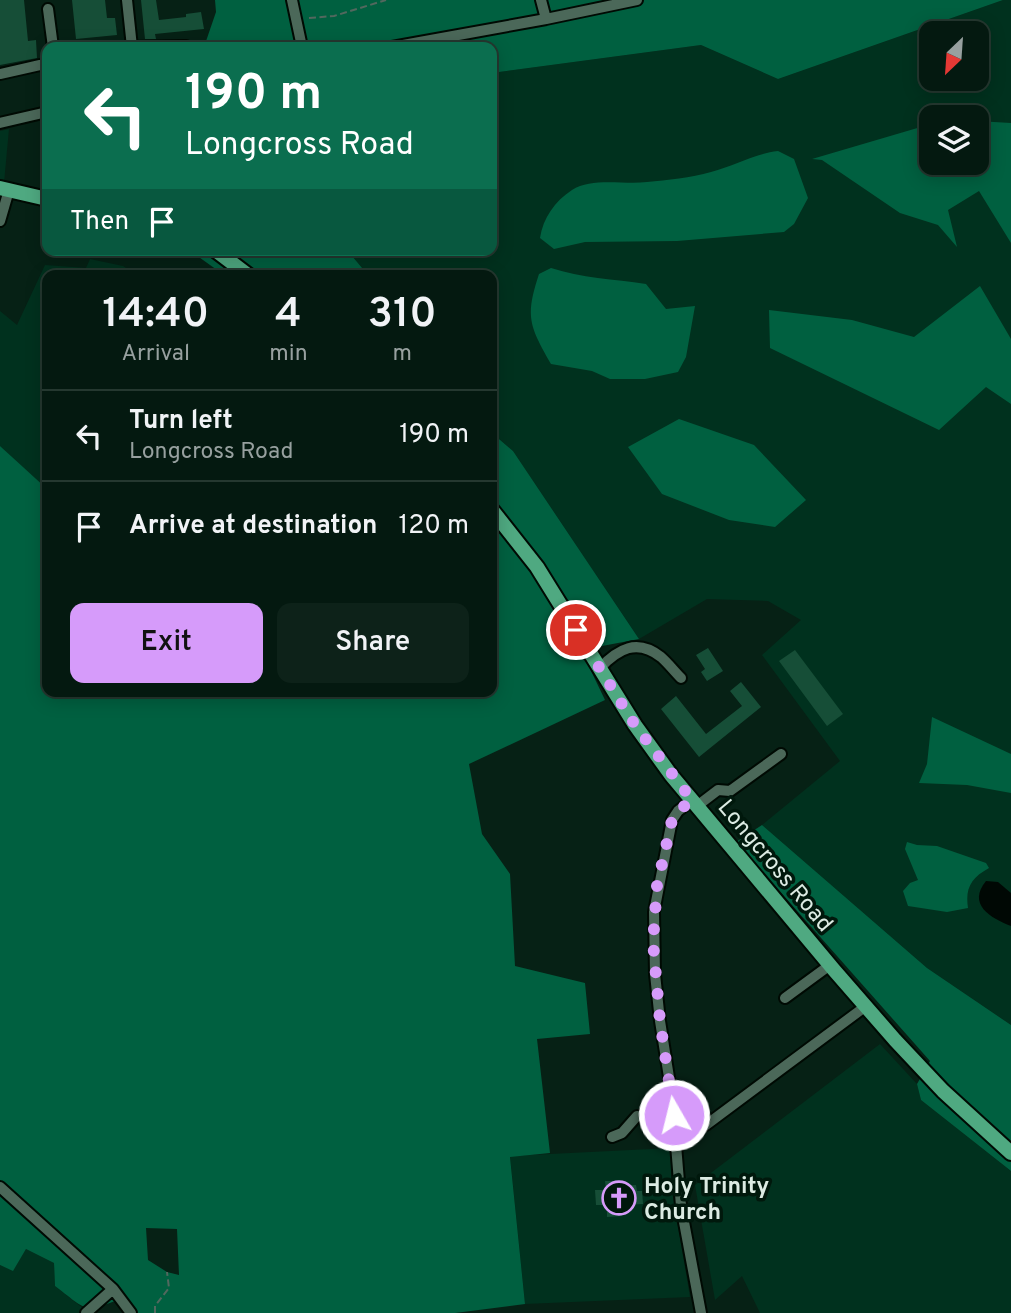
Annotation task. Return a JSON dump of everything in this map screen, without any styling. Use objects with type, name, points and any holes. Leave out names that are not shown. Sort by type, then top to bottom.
[{"type":"main road","points":[[9,190],[42,198]]},
{"type":"main road","points":[[223,256],[241,270]]},
{"type":"main road","name":"Longcross Road","points":[[497,516],[537,567],[635,725],[695,803],[866,1006],[943,1091],[1011,1153]]},
{"type":"street","points":[[127,0],[129,42]]},
{"type":"street","points":[[292,0],[301,42]]},
{"type":"street","points":[[541,0],[546,19]]},
{"type":"street","points":[[419,42],[637,0]]},
{"type":"street","points":[[48,9],[52,42]]},
{"type":"street","points":[[0,74],[42,65]]},
{"type":"street","points":[[0,123],[42,113]]},
{"type":"street","points":[[0,221],[9,190]]},
{"type":"street","points":[[600,668],[617,651],[635,648],[658,654],[681,678]]},
{"type":"street","points":[[701,1313],[681,1206],[674,1115],[655,974],[654,912],[672,820],[678,811],[718,790],[730,791],[781,754]]},
{"type":"street","points":[[785,998],[830,965]]},
{"type":"street","points":[[706,1125],[866,1006]]},
{"type":"street","points":[[612,1137],[628,1128],[637,1116],[674,1115]]},
{"type":"street","points":[[0,1187],[113,1289],[131,1313]]},
{"type":"street","points":[[86,1313],[113,1289]]},
{"type":"path","points":[[297,19],[334,16],[386,0]]},
{"type":"path","points":[[155,1313],[155,1306],[169,1288],[167,1272]]},
{"type":"green space","points":[[215,0],[1003,0],[943,21],[919,21],[919,29],[778,79],[701,45],[497,72],[497,42],[206,42],[216,12]]},
{"type":"green space","points":[[1003,0],[1011,0],[1011,1025],[927,968],[762,825],[840,761],[762,655],[801,620],[768,601],[707,599],[639,639],[513,451],[497,437],[497,270],[364,270],[352,256],[497,256],[497,72],[701,45],[778,79],[919,29],[919,91],[989,91],[989,21],[943,21]]},
{"type":"green space","points":[[989,122],[1011,123],[1011,243],[979,191],[948,210],[957,247],[938,225],[900,213],[822,160],[812,159],[919,128],[919,175],[989,175]]},
{"type":"green space","points":[[9,129],[4,183],[0,182],[0,131]]},
{"type":"green space","points":[[778,151],[794,159],[808,198],[794,224],[784,232],[677,241],[585,242],[554,249],[540,238],[547,217],[555,205],[566,194],[580,186],[687,177]]},
{"type":"green space","points":[[197,256],[352,256],[364,270],[217,270]]},
{"type":"green space","points":[[90,259],[123,266],[129,270],[43,270],[45,265],[86,268]]},
{"type":"green space","points":[[551,268],[646,284],[666,309],[695,306],[686,357],[678,372],[645,379],[610,379],[592,371],[551,364],[534,330],[531,311],[539,274]]},
{"type":"green space","points":[[42,271],[42,486],[0,446],[0,311],[17,325]]},
{"type":"green space","points":[[980,286],[1011,339],[1011,404],[986,387],[939,430],[770,348],[769,310],[852,320],[914,337]]},
{"type":"green space","points":[[679,419],[754,445],[806,500],[775,527],[729,520],[662,494],[628,447]]},
{"type":"green space","points":[[497,437],[513,451],[639,639],[581,650],[605,700],[469,764],[482,834],[510,874],[515,966],[585,983],[590,1034],[537,1039],[550,1153],[510,1157],[525,1304],[455,1313],[137,1313],[125,1297],[94,1308],[82,1306],[55,1286],[54,1263],[26,1249],[13,1271],[0,1265],[0,446],[42,484],[42,697],[497,697]],"holes":[[[146,1228],[177,1229],[179,1275],[167,1272],[148,1260]]]},
{"type":"green space","points":[[932,717],[1011,754],[1011,793],[967,785],[919,783],[927,764]]},
{"type":"green space","points":[[762,825],[927,968],[1011,1025],[1011,1171],[921,1100],[917,1084],[930,1061],[736,842]]},
{"type":"green space","points":[[907,842],[937,846],[986,863],[989,868],[974,880],[969,889],[968,908],[947,912],[908,906],[903,891],[910,883],[918,880],[905,849]]},
{"type":"green space","points":[[880,1044],[917,1084],[921,1100],[1011,1171],[1011,1313],[760,1313],[742,1276],[715,1300],[695,1185]]},
{"type":"green space","points":[[671,1148],[671,1185],[690,1297],[525,1304],[510,1156]]},
{"type":"green space","points":[[26,1249],[54,1263],[55,1286],[89,1313],[0,1313],[0,1265],[13,1270]]},
{"type":"shaded area","points":[[986,881],[998,882],[1011,893],[1011,926],[989,914],[980,903],[981,889]]},
{"type":"building","points":[[0,0],[24,0],[28,41],[36,40],[37,58],[0,65]]},
{"type":"building","points":[[72,0],[105,0],[107,18],[115,18],[117,35],[76,39]]},
{"type":"building","points":[[141,0],[156,0],[159,20],[186,17],[186,14],[201,12],[204,29],[155,34],[156,39],[145,39]]},
{"type":"building","points":[[708,648],[723,671],[707,681],[701,672],[705,669],[696,655]]},
{"type":"building","points":[[795,650],[843,714],[827,726],[779,661]]},
{"type":"building","points":[[741,682],[761,707],[699,757],[661,709],[676,696],[706,734],[742,706],[730,691]]},
{"type":"building","name":"Holy Trinity Church","points":[[605,1181],[619,1181],[619,1186],[636,1185],[637,1191],[642,1191],[643,1204],[621,1205],[622,1216],[607,1217],[607,1205],[596,1205],[595,1190],[606,1190]]},
{"type":"place","name":"Holy Trinity Church","points":[[619,1198]]},
{"type":"route","points":[[576,630],[635,725],[692,800],[678,811],[672,820],[654,912],[655,974],[674,1115]]}]
